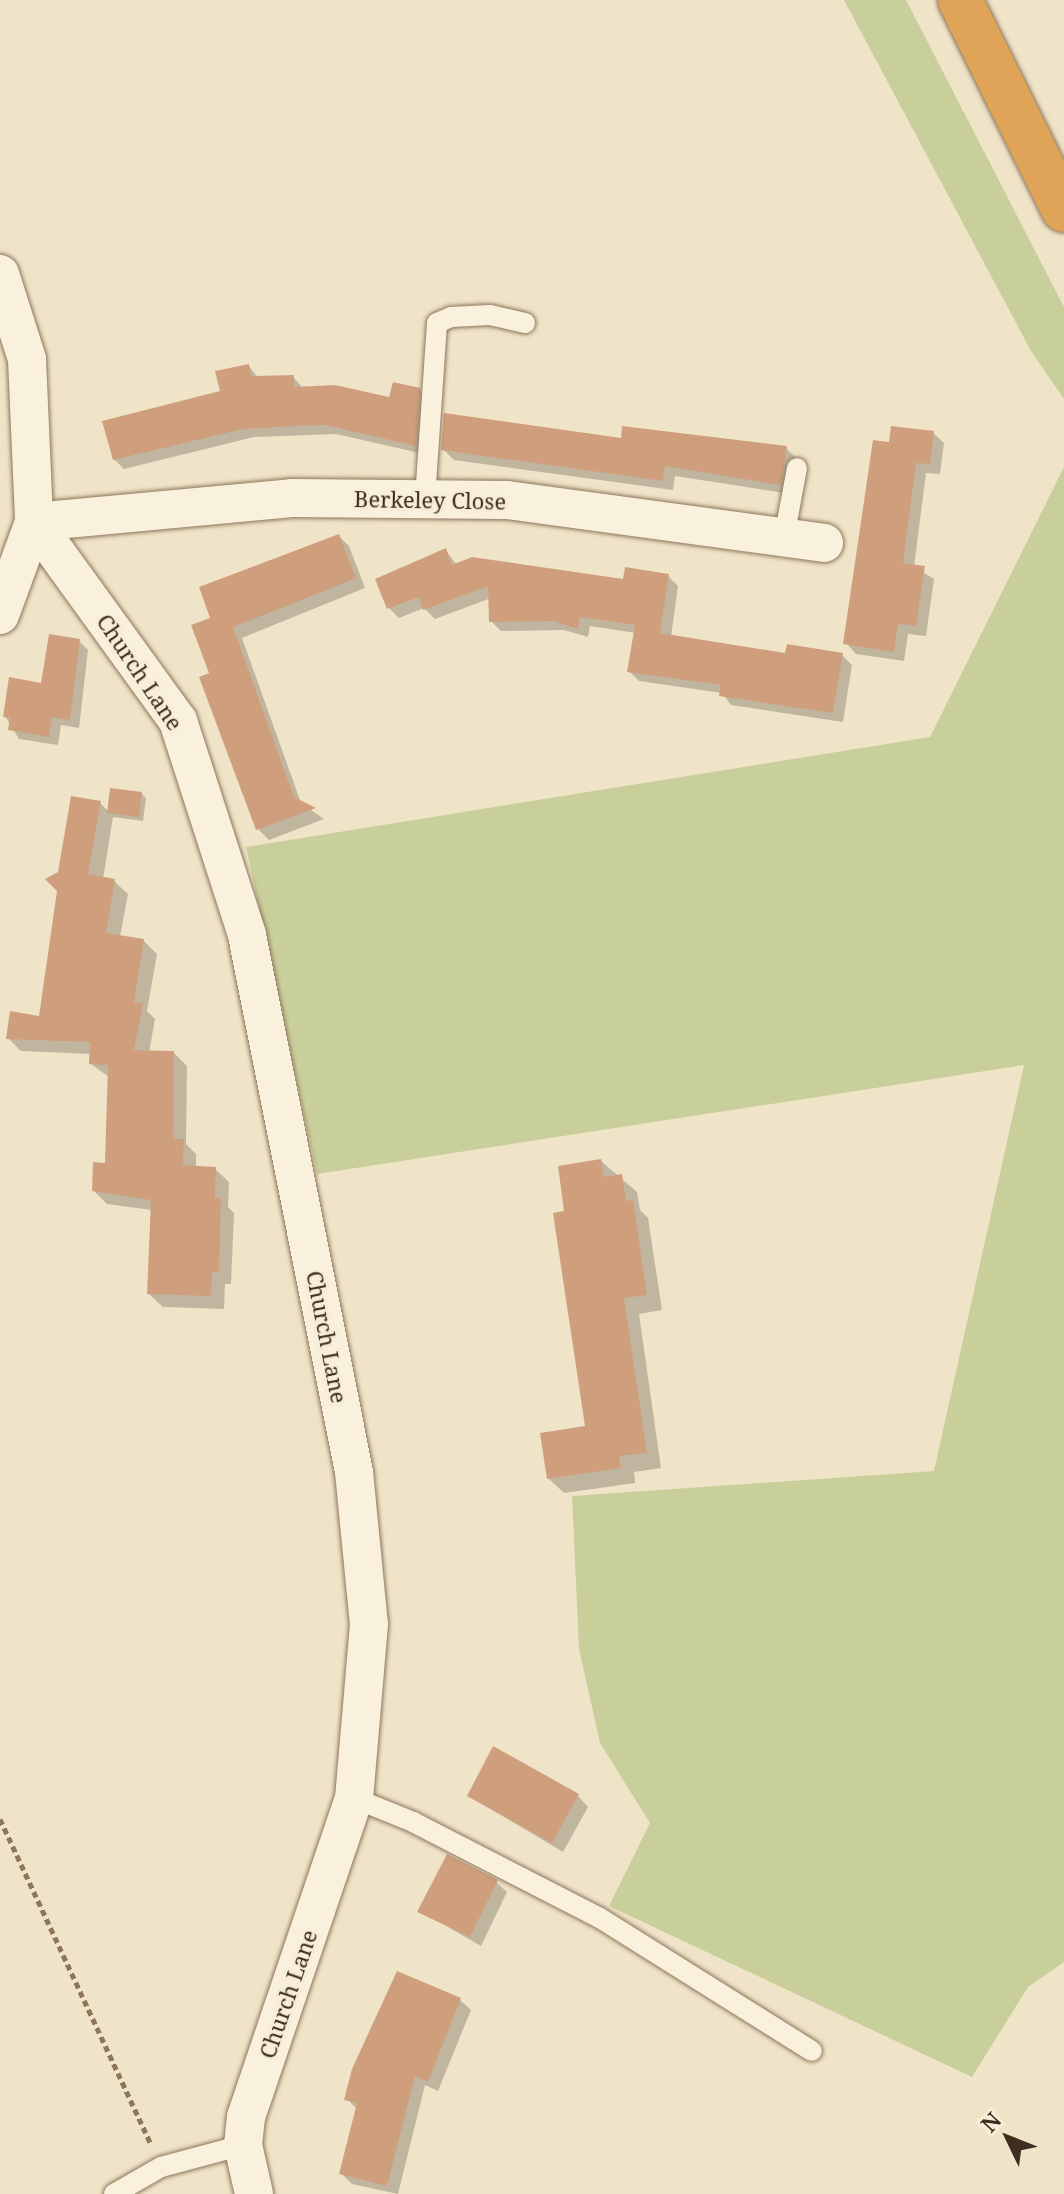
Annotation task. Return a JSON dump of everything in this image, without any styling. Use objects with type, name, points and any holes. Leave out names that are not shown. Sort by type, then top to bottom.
[{"type":"highway","points":[[960,0],[1064,210]]},
{"type":"street","points":[[0,274],[27,359],[34,522],[0,615]]},
{"type":"street","name":"Berkeley Close","points":[[34,522],[292,498],[507,500],[824,543]]},
{"type":"street","name":"Church Lane","points":[[34,522],[178,721],[247,935],[354,1472],[369,1624],[354,1798],[246,2117],[243,2145],[254,2194]]},
{"type":"lane","points":[[425,499],[437,323],[451,317],[490,315],[525,323]]},
{"type":"lane","points":[[784,538],[797,468]]},
{"type":"lane","points":[[354,1798],[413,1822],[600,1918],[812,2051]]},
{"type":"lane","points":[[114,2194],[161,2167],[243,2145]]},
{"type":"path","points":[[0,1819],[161,2167]]},
{"type":"green space","points":[[844,0],[906,0],[1064,307],[1064,399],[1031,351]]},
{"type":"green space","points":[[1064,467],[1064,1962],[1028,1987],[972,2077],[609,1906],[650,1823],[600,1743],[579,1649],[572,1496],[934,1471],[1024,1065],[317,1174],[246,847],[930,737]]},
{"type":"building","points":[[249,364],[251,376],[294,375],[294,387],[335,385],[389,397],[393,382],[420,388],[416,446],[325,425],[296,426],[243,429],[113,460],[102,421],[220,391],[215,371]]},
{"type":"building","points":[[444,413],[621,438],[622,426],[787,446],[781,485],[665,466],[663,481],[441,450]]},
{"type":"building","points":[[891,426],[934,431],[930,464],[916,463],[903,563],[925,566],[916,626],[898,624],[894,652],[843,644],[873,440],[889,442]]},
{"type":"building","points":[[339,534],[356,578],[233,627],[294,797],[316,808],[256,830],[199,677],[209,673],[191,625],[210,618],[199,587]]},
{"type":"building","points":[[446,548],[452,565],[472,557],[623,579],[625,567],[669,574],[660,633],[785,653],[787,644],[843,653],[833,713],[719,696],[721,685],[627,672],[635,625],[580,617],[578,629],[553,621],[489,622],[488,586],[423,610],[419,597],[387,609],[375,579]]},
{"type":"building","points":[[49,634],[80,639],[70,720],[52,717],[49,737],[8,730],[10,718],[3,717],[9,677],[41,683]]},
{"type":"building","points":[[110,788],[142,792],[139,817],[107,813]]},
{"type":"building","points":[[71,796],[101,801],[88,874],[115,879],[106,933],[144,939],[134,1002],[143,1003],[134,1050],[174,1051],[173,1139],[184,1139],[183,1165],[216,1167],[215,1198],[221,1198],[219,1272],[212,1272],[211,1296],[147,1294],[151,1200],[92,1191],[93,1162],[105,1163],[108,1065],[89,1064],[90,1042],[6,1039],[10,1011],[39,1016],[57,891],[45,879],[58,872]]},
{"type":"building","points":[[601,1159],[604,1177],[622,1174],[626,1201],[633,1200],[647,1295],[624,1298],[647,1453],[619,1456],[621,1468],[547,1479],[540,1433],[585,1426],[553,1213],[564,1211],[558,1166]]},
{"type":"building","points":[[493,1746],[579,1794],[552,1843],[467,1796]]},
{"type":"building","points":[[447,1854],[498,1880],[470,1937],[417,1912]]},
{"type":"building","points":[[397,1971],[461,1998],[428,2082],[415,2076],[387,2186],[339,2174],[357,2103],[344,2100],[352,2069]]}]
